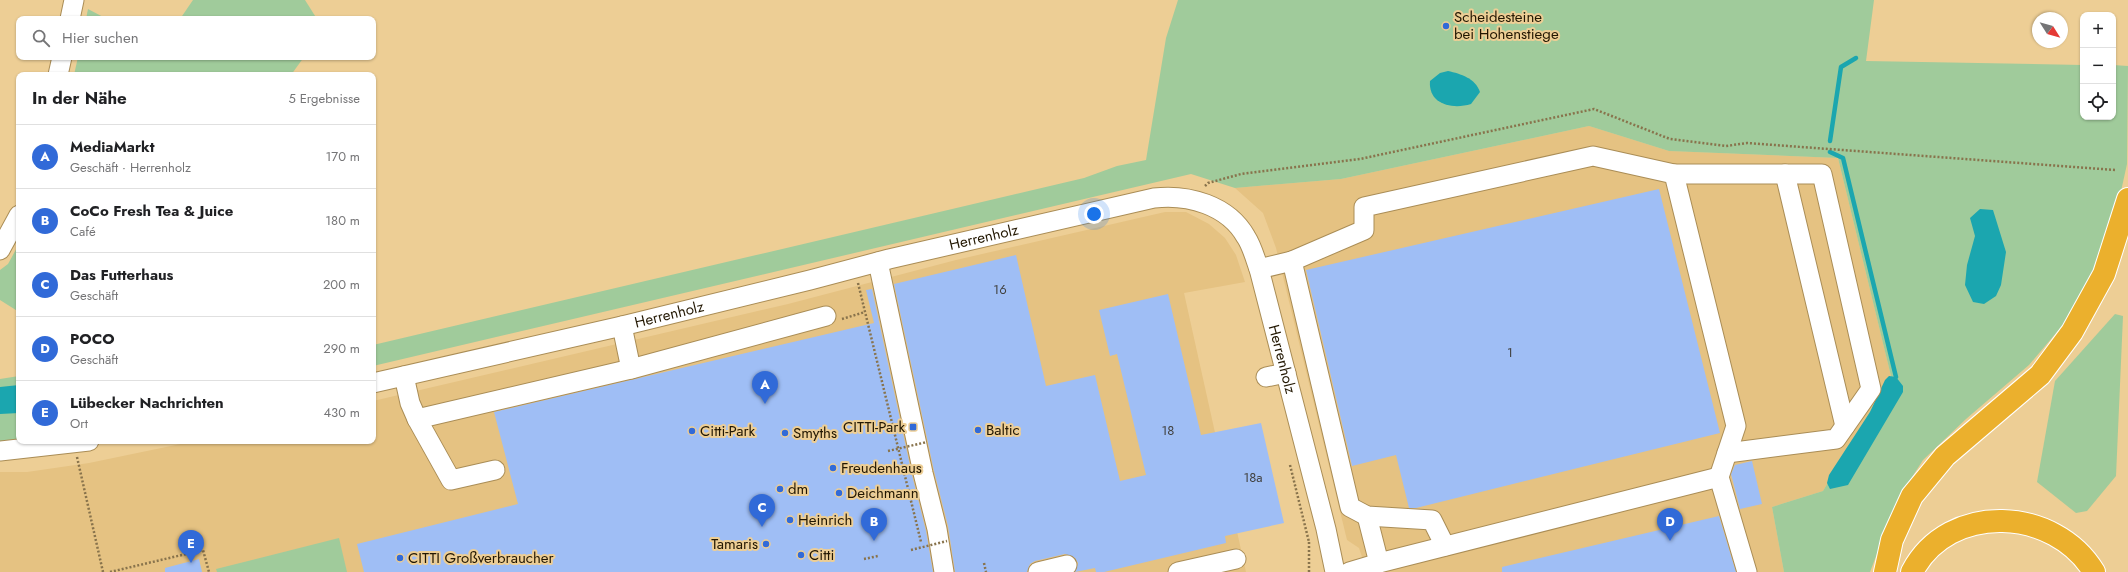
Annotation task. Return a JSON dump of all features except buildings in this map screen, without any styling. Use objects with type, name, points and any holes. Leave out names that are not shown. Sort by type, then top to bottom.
[{"type":"highway","points":[[1885,572],[1892,540],[1912,496],[1945,456],[2040,375],[2072,332],[2104,274],[2128,199]]},
{"type":"highway","points":[[1912,572],[1937,542],[1965,526],[2000,519],[2031,524],[2052,532],[2086,559],[2094,572]]},
{"type":"street","points":[[71,16],[74,0]]},
{"type":"street","points":[[59,72],[61,60]]},
{"type":"street","points":[[1259,268],[1292,261],[1364,230],[1364,206],[1593,156],[1674,174],[1822,174],[1871,389],[1836,439],[1727,453]]},
{"type":"street","points":[[1674,174],[1736,426],[1719,477],[1747,572]]},
{"type":"street","points":[[1785,174],[1844,426]]},
{"type":"street","name":"Herrenholz","points":[[376,381],[622,326],[878,262],[1167,197],[1195,200],[1214,207],[1231,218],[1246,236],[1259,268],[1326,529],[1335,572]]},
{"type":"street","points":[[0,250],[16,221]]},
{"type":"street","points":[[1292,261],[1350,507],[1367,516],[1432,520],[1445,546]]},
{"type":"street","points":[[878,262],[923,473],[937,529],[944,572]]},
{"type":"street","points":[[417,419],[631,369],[826,316]]},
{"type":"street","points":[[622,326],[631,369]]},
{"type":"street","points":[[1266,377],[1286,373]]},
{"type":"street","points":[[404,376],[410,403],[417,419],[451,480],[495,470]]},
{"type":"street","points":[[0,451],[71,444]]},
{"type":"street","points":[[1349,572],[1389,566],[1445,546],[1719,477]]},
{"type":"street","points":[[1367,516],[1389,566]]},
{"type":"street","points":[[1178,572],[1236,559]]},
{"type":"street","points":[[1038,572],[1067,565]]},
{"type":"path","points":[[1208,183],[1241,174],[1360,159],[1594,109],[1670,139],[1726,146],[1747,142],[2115,170]]},
{"type":"path","points":[[855,268],[922,549]]},
{"type":"path","points":[[826,316],[832,322],[865,312]]},
{"type":"path","points":[[888,451],[926,442]]},
{"type":"path","points":[[81,444],[103,572]]},
{"type":"path","points":[[1289,459],[1309,542]]},
{"type":"path","points":[[911,550],[947,541]]},
{"type":"path","points":[[110,572],[203,550],[209,572]]},
{"type":"path","points":[[864,559],[878,556]]},
{"type":"path","points":[[984,562],[986,572]]},
{"type":"shaded area","points":[[1589,126],[1669,151],[1838,158],[1891,376],[1823,491],[1772,507],[1784,572],[1367,572],[1359,548],[1347,540],[1276,248],[1263,213],[1235,188],[1341,179]]},
{"type":"shaded area","points":[[1165,212],[1186,212],[1209,224],[1225,238],[1236,255],[1245,282],[1184,293],[1246,572],[0,572],[0,472],[27,472],[89,463],[181,444],[376,444],[376,400],[788,304],[956,260]]},
{"type":"green space","points":[[193,0],[305,0],[315,16],[182,16]]},
{"type":"green space","points":[[1178,0],[1874,0],[1866,61],[2080,65],[2080,120],[2116,120],[2116,65],[2128,66],[2127,164],[2116,214],[2095,272],[2067,320],[2029,365],[1966,419],[1923,460],[1898,499],[1870,572],[1784,572],[1772,507],[1823,491],[1891,376],[1838,158],[1669,151],[1589,126],[1341,179],[1235,188],[1191,174],[376,365],[376,344],[1084,178],[1117,166],[1146,160],[1166,38]]},
{"type":"green space","points":[[88,9],[101,16],[87,16]]},
{"type":"green space","points":[[77,60],[302,60],[293,72],[75,72]]},
{"type":"green space","points":[[16,249],[16,310],[0,300],[0,270],[8,264]]},
{"type":"green space","points":[[2115,314],[2123,316],[2116,476],[2087,511],[2076,513],[2037,482],[2055,381]]},
{"type":"green space","points":[[16,376],[16,441],[0,442],[0,379]]},
{"type":"green space","points":[[339,538],[347,572],[217,572],[216,569]]},
{"type":"water","points":[[1448,71],[1467,77],[1478,87],[1480,92],[1471,104],[1464,106],[1449,105],[1437,100],[1433,95],[1430,89],[1430,81],[1440,73]]},
{"type":"water","points":[[1980,209],[1993,210],[2006,252],[2001,285],[1996,296],[1984,304],[1973,302],[1965,285],[1967,265],[1975,236],[1970,218]]},
{"type":"water","points":[[1889,376],[1896,377],[1903,386],[1903,392],[1848,485],[1830,489],[1827,483],[1829,475],[1870,412],[1885,380]]},
{"type":"water","points":[[16,385],[16,413],[0,414],[0,387]]},
{"type":"waterway","points":[[1830,141],[1841,67],[1856,58]]},
{"type":"waterway","points":[[1830,152],[1843,158],[1896,377]]},
{"type":"place","name":"Scheidesteine bei Hohenstiege","points":[[1446,26]]},
{"type":"place","name":"MediaMarkt","points":[[765,404]]},
{"type":"place","name":"CITTI-Park","points":[[913,427]]},
{"type":"place","name":"Baltic","points":[[978,430]]},
{"type":"place","name":"Citti-Park","points":[[692,431]]},
{"type":"place","name":"Smyths","points":[[785,433]]},
{"type":"place","name":"Freudenhaus","points":[[833,468]]},
{"type":"place","name":"dm","points":[[780,489]]},
{"type":"place","name":"Deichmann","points":[[839,493]]},
{"type":"place","name":"Heinrich","points":[[790,520]]},
{"type":"place","name":"Das Futterhaus","points":[[762,527]]},
{"type":"place","name":"CoCo Fresh Tea & Juice","points":[[874,541]]},
{"type":"place","name":"POCO","points":[[1670,541]]},
{"type":"place","name":"Tamaris","points":[[766,544]]},
{"type":"place","name":"Citti","points":[[801,555]]},
{"type":"place","name":"CITTI Großverbraucher","points":[[400,558]]},
{"type":"place","name":"Lübecker Nachrichten","points":[[191,563]]}]
